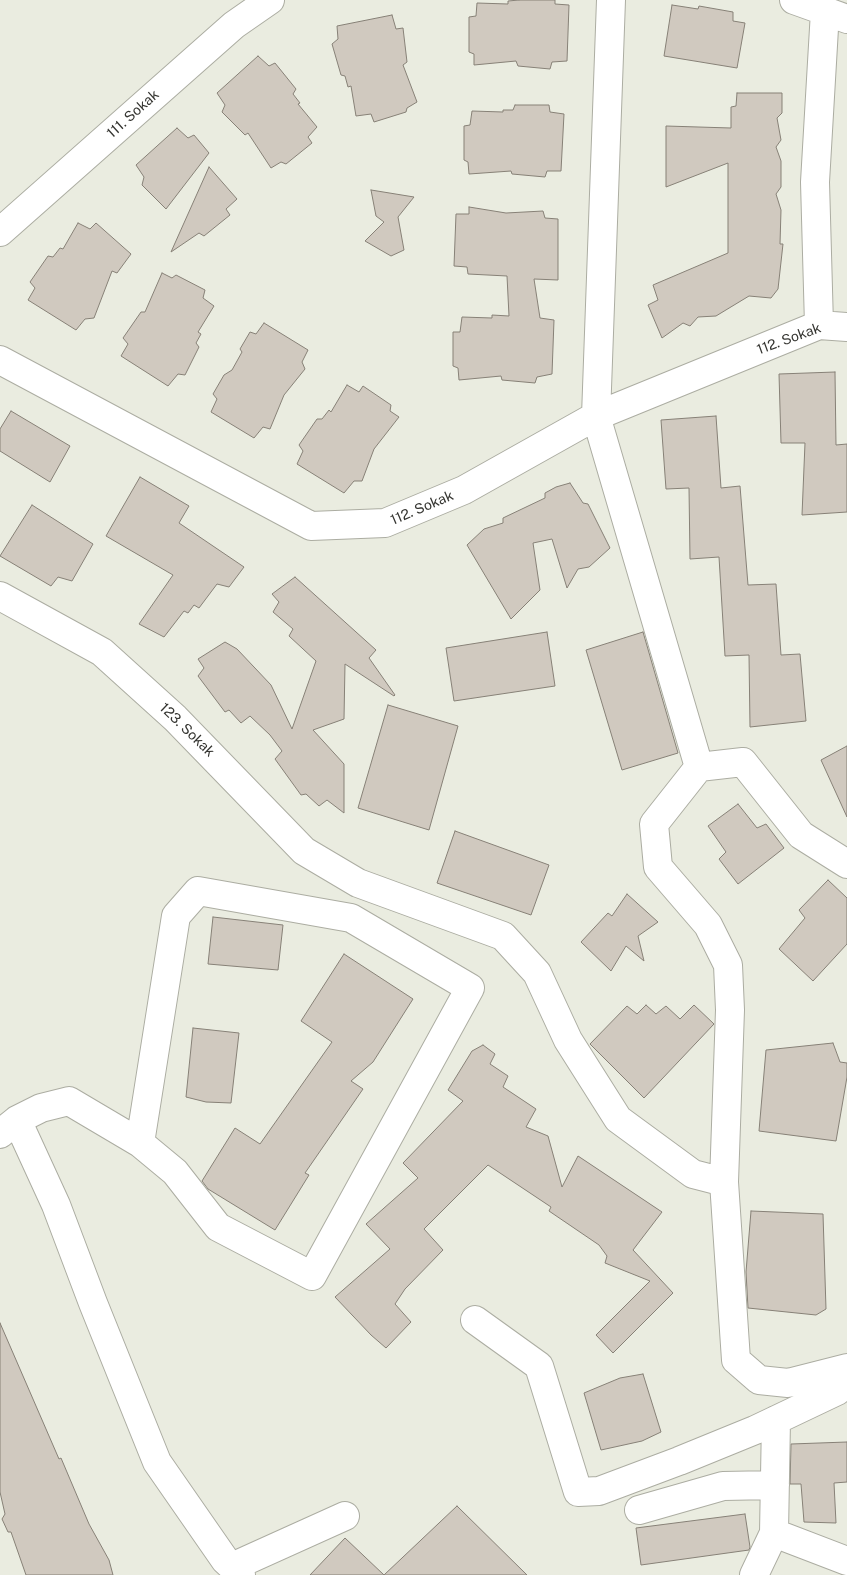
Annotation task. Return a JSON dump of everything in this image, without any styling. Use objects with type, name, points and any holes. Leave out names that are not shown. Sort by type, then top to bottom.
[{"type":"street","name":"111. Sokak","points":[[0,232],[234,25],[270,0]]},
{"type":"street","points":[[611,0],[596,416],[699,767]]},
{"type":"street","points":[[794,0],[836,15],[815,182],[819,325]]},
{"type":"street","name":"112. Sokak","points":[[0,360],[311,526],[385,524],[464,490],[596,416],[819,325],[847,327]]},
{"type":"street","name":"123. Sokak","points":[[0,596],[102,652],[175,718],[304,851],[358,883],[503,936],[537,973],[568,1040],[618,1119],[693,1174],[724,1182]]},
{"type":"street","points":[[847,864],[801,835],[743,762],[699,767],[654,824],[658,867],[708,926],[728,965],[730,1010],[724,1182],[736,1360],[759,1380],[788,1382],[847,1368]]},
{"type":"street","points":[[351,918],[358,883]]},
{"type":"street","points":[[140,1144],[176,916],[198,891],[351,918],[470,988],[312,1276],[218,1227],[175,1172],[140,1144],[69,1101],[41,1108],[9,1127],[56,1205],[157,1462],[225,1560],[237,1571],[345,1516]]},
{"type":"street","points":[[475,1320],[540,1366],[578,1492],[599,1491],[688,1458],[776,1420],[837,1391],[847,1384]]},
{"type":"street","points":[[754,1575],[774,1533],[776,1420]]},
{"type":"street","points":[[639,1510],[723,1486],[775,1485]]},
{"type":"street","points":[[774,1533],[847,1561]]},
{"type":"building","points":[[555,0],[555,4],[569,5],[567,61],[552,62],[550,69],[518,66],[516,61],[474,65],[474,54],[469,52],[469,17],[476,16],[477,3],[508,4],[508,1]]},
{"type":"building","points":[[672,5],[698,9],[699,6],[733,12],[733,21],[745,23],[737,68],[664,56]]},
{"type":"building","points":[[392,15],[396,29],[403,28],[407,62],[403,65],[417,102],[407,108],[406,112],[374,122],[371,114],[356,116],[351,86],[348,87],[345,76],[341,75],[332,44],[338,39],[337,26]]},
{"type":"building","points":[[258,56],[269,66],[275,63],[296,89],[293,94],[300,103],[298,104],[317,127],[308,137],[312,143],[286,164],[281,162],[271,168],[248,133],[245,135],[222,112],[225,105],[217,93]]},
{"type":"building","points":[[737,93],[782,93],[782,113],[777,118],[781,140],[776,147],[781,161],[781,187],[776,194],[781,210],[780,244],[783,244],[778,289],[771,298],[749,296],[716,316],[698,317],[690,326],[683,323],[662,338],[648,305],[658,300],[653,285],[728,253],[728,163],[666,187],[666,126],[731,128],[731,107],[736,106]]},
{"type":"building","points":[[515,105],[549,105],[550,112],[564,114],[561,171],[547,171],[545,177],[512,174],[511,171],[469,174],[468,162],[464,160],[464,126],[470,125],[472,111],[503,112],[503,110],[513,110]]},
{"type":"building","points":[[177,128],[188,138],[194,135],[209,153],[166,209],[142,185],[144,177],[136,165]]},
{"type":"building","points":[[209,167],[237,199],[226,209],[230,215],[204,236],[199,233],[171,252]]},
{"type":"building","points":[[371,190],[414,197],[398,217],[404,250],[391,256],[365,241],[384,222],[376,216]]},
{"type":"building","points":[[469,207],[506,213],[543,211],[545,218],[558,219],[558,280],[534,279],[540,318],[554,320],[552,374],[537,377],[535,383],[502,380],[501,376],[459,380],[458,368],[453,366],[453,332],[460,332],[462,317],[492,318],[492,315],[509,316],[507,276],[468,274],[467,267],[454,266],[456,214],[469,214]]},
{"type":"building","points":[[78,223],[90,229],[96,223],[131,254],[117,273],[112,271],[94,318],[85,319],[76,330],[28,300],[35,288],[30,282],[48,256],[53,257],[60,248],[63,249]]},
{"type":"building","points":[[162,273],[172,278],[176,275],[205,290],[203,298],[214,306],[198,332],[201,334],[196,343],[199,347],[185,375],[178,374],[168,386],[121,356],[128,344],[123,338],[141,312],[145,312]]},
{"type":"building","points":[[264,323],[308,350],[302,362],[305,369],[284,395],[270,429],[263,427],[254,438],[211,412],[217,399],[213,394],[224,375],[232,370],[242,352],[240,349],[250,332],[256,334]]},
{"type":"building","points":[[835,372],[836,445],[847,444],[847,512],[802,515],[805,443],[781,443],[779,374]]},
{"type":"building","points":[[347,385],[359,392],[363,386],[391,405],[390,411],[399,417],[374,449],[362,481],[354,481],[344,493],[297,464],[303,451],[299,445],[317,419],[322,419],[329,410],[331,412]]},
{"type":"building","points":[[11,411],[70,446],[50,482],[0,451],[0,429]]},
{"type":"building","points":[[716,416],[721,488],[740,486],[748,585],[776,584],[781,655],[800,654],[806,721],[750,727],[749,655],[725,656],[719,557],[690,559],[689,488],[666,489],[661,420]]},
{"type":"building","points":[[140,477],[189,506],[179,523],[244,567],[229,587],[217,584],[199,608],[194,605],[188,613],[184,611],[164,637],[139,624],[173,575],[106,536]]},
{"type":"building","points":[[570,483],[583,503],[588,504],[610,548],[589,567],[578,569],[567,588],[552,539],[533,543],[540,590],[511,619],[467,545],[484,529],[503,523],[503,518],[545,498],[545,493],[556,487]]},
{"type":"building","points":[[32,505],[93,544],[72,581],[58,577],[51,586],[0,556]]},
{"type":"building","points":[[295,577],[376,650],[369,658],[395,695],[345,664],[344,719],[313,730],[344,764],[344,813],[327,800],[319,806],[306,794],[301,795],[275,759],[282,751],[270,735],[250,716],[241,723],[229,710],[225,712],[198,676],[204,668],[198,659],[225,642],[237,649],[271,685],[292,729],[316,661],[289,636],[293,629],[273,612],[279,602],[272,594]]},
{"type":"building","points":[[547,632],[555,686],[454,701],[446,648]]},
{"type":"building","points":[[643,632],[678,753],[622,770],[586,650]]},
{"type":"building","points":[[388,705],[458,726],[429,830],[358,808]]},
{"type":"building","points":[[847,746],[847,817],[821,760]]},
{"type":"building","points":[[738,804],[757,828],[766,824],[784,848],[738,884],[719,859],[726,852],[708,826]]},
{"type":"building","points":[[455,831],[549,865],[531,915],[437,883]]},
{"type":"building","points":[[828,880],[847,898],[847,944],[813,981],[779,949],[805,918],[799,910]]},
{"type":"building","points":[[627,894],[658,922],[638,936],[644,961],[626,946],[611,971],[581,942],[608,913],[612,916]]},
{"type":"building","points":[[213,917],[283,925],[278,970],[208,964]]},
{"type":"building","points":[[344,954],[413,999],[373,1062],[351,1081],[363,1089],[305,1173],[309,1175],[275,1230],[208,1189],[202,1181],[235,1128],[260,1144],[332,1042],[301,1021]]},
{"type":"building","points":[[646,1005],[656,1014],[666,1006],[680,1019],[694,1005],[714,1024],[644,1098],[590,1044],[627,1006],[637,1014]]},
{"type":"building","points":[[193,1028],[239,1033],[231,1103],[206,1102],[186,1097]]},
{"type":"building","points":[[833,1043],[840,1062],[847,1063],[847,1077],[836,1141],[759,1131],[766,1050]]},
{"type":"building","points":[[483,1045],[495,1054],[490,1064],[508,1076],[503,1087],[536,1109],[526,1127],[548,1136],[562,1187],[578,1156],[662,1212],[633,1250],[673,1293],[613,1353],[596,1335],[650,1281],[605,1263],[607,1256],[599,1245],[549,1211],[551,1207],[488,1165],[424,1229],[443,1250],[405,1289],[395,1304],[411,1322],[386,1348],[335,1297],[390,1249],[366,1224],[418,1178],[403,1163],[463,1101],[448,1090],[472,1051]]},
{"type":"building","points":[[751,1211],[823,1214],[826,1309],[816,1315],[748,1308],[746,1272]]},
{"type":"building","points":[[0,1323],[59,1459],[61,1458],[89,1524],[109,1560],[113,1575],[26,1575],[11,1532],[8,1532],[2,1519],[5,1514],[0,1492]]},
{"type":"building","points":[[643,1374],[661,1432],[642,1441],[601,1450],[584,1393],[620,1378]]},
{"type":"building","points":[[847,1442],[847,1482],[834,1483],[836,1523],[804,1522],[801,1484],[790,1484],[791,1444]]},
{"type":"building","points":[[457,1506],[527,1575],[384,1575]]},
{"type":"building","points":[[745,1514],[749,1550],[641,1565],[636,1528]]},
{"type":"building","points":[[345,1538],[384,1575],[310,1575]]}]
